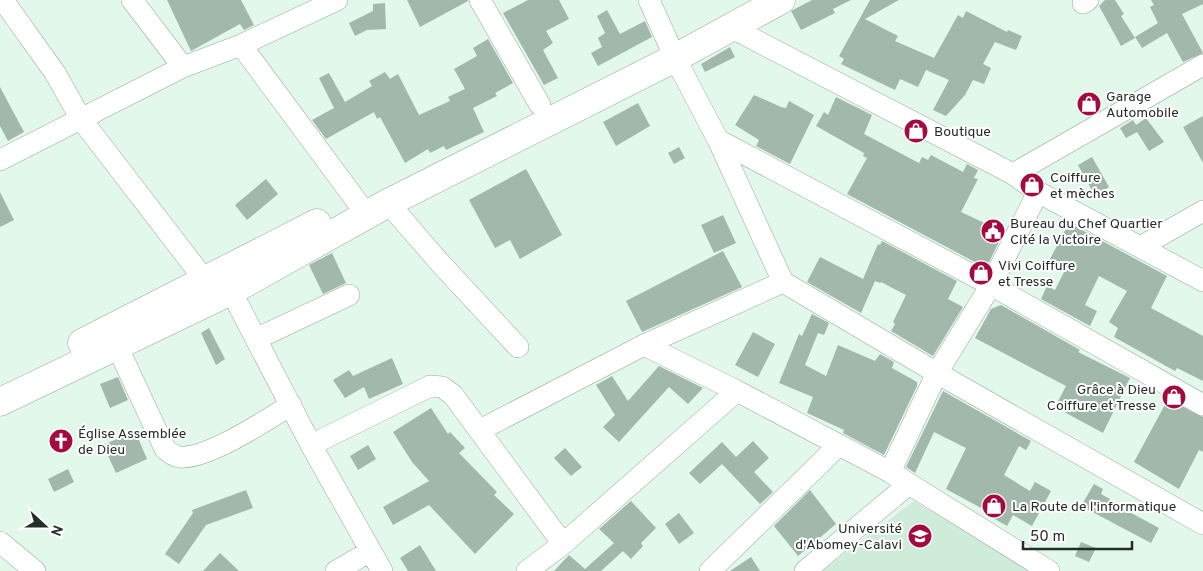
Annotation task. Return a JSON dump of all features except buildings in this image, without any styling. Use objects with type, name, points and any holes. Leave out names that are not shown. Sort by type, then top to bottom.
[{"type":"main road","points":[[0,402],[231,291],[388,203],[672,51],[750,0]]},
{"type":"main road","points":[[0,386],[204,279],[358,203],[540,105],[730,26],[781,0]]},
{"type":"street","points":[[4,0],[55,73],[81,119],[204,279],[231,291],[311,445],[369,552],[382,571]]},
{"type":"street","points":[[132,0],[182,67]]},
{"type":"street","points":[[0,160],[182,67],[241,45],[336,0]]},
{"type":"street","points":[[480,0],[540,105]]},
{"type":"street","points":[[649,0],[672,51],[718,140],[783,282],[937,373],[1203,524]]},
{"type":"street","points":[[730,26],[1013,174],[1038,192],[1203,281]]},
{"type":"street","points":[[241,45],[358,203]]},
{"type":"street","points":[[1013,174],[1203,65]]},
{"type":"street","points":[[718,140],[990,285],[1203,405]]},
{"type":"street","points":[[890,472],[937,373],[990,285],[1038,192]]},
{"type":"street","points":[[388,203],[441,264],[518,347]]},
{"type":"street","points":[[1140,247],[1203,211]]},
{"type":"street","points":[[480,430],[644,345],[783,282]]},
{"type":"street","points":[[256,339],[349,295]]},
{"type":"street","points":[[644,345],[737,391],[890,472],[1049,571]]},
{"type":"street","points":[[117,346],[165,449],[178,457],[189,456],[223,444],[291,405]]},
{"type":"street","points":[[311,445],[430,386],[442,387],[453,395],[480,430],[563,544]]},
{"type":"street","points":[[527,571],[563,544],[737,391]]},
{"type":"street","points":[[710,571],[839,445]]},
{"type":"street","points":[[806,571],[909,484]]},
{"type":"street","points":[[0,542],[35,571]]},
{"type":"street","points":[[336,571],[369,552]]},
{"type":"shaded area","name":"Université d'Abomey-Calavi","points":[[914,501],[1031,571],[822,571]]},
{"type":"place","name":"Garage Automobile","points":[[1089,104]]},
{"type":"place","name":"Boutique","points":[[916,131]]},
{"type":"place","name":"Coiffure et mèches","points":[[1032,185]]},
{"type":"place","name":"Bureau du Chef Quartier Cité la Victoire","points":[[993,231]]},
{"type":"place","name":"Vivi Coiffure et Tresse","points":[[981,273]]},
{"type":"place","name":"Grâce à Dieu Coiffure et Tresse","points":[[1174,397]]},
{"type":"place","name":"Église Assemblée de Dieu","points":[[61,441]]},
{"type":"place","name":"La Route de l'informatique","points":[[994,506]]},
{"type":"place","name":"Université d'Abomey-Calavi","points":[[920,536]]}]
